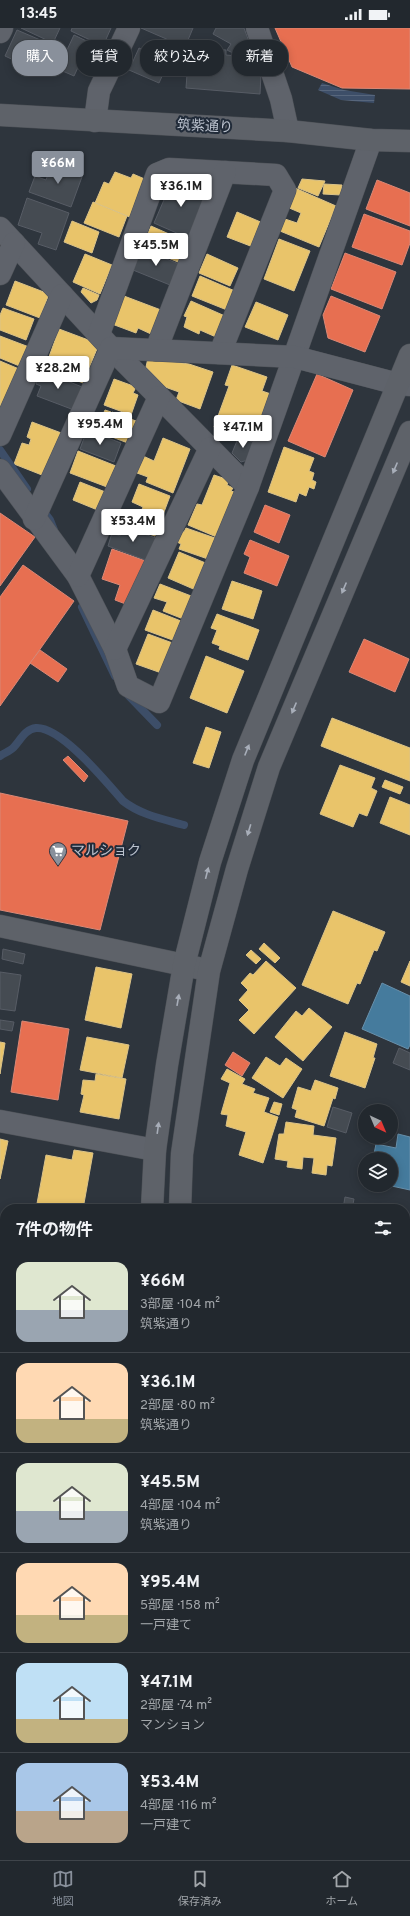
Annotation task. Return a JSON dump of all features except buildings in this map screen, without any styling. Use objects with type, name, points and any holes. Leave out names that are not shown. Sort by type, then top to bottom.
[{"type":"street","points":[[0,32],[2,28]]},
{"type":"street","points":[[95,121],[99,91],[129,28]]},
{"type":"street","points":[[257,28],[281,99],[288,131]]},
{"type":"street","name":"筑紫通り","points":[[0,115],[288,131],[371,140],[410,141]]},
{"type":"street","points":[[0,470],[34,519],[78,576],[115,649],[128,686],[159,702],[248,487],[371,140]]},
{"type":"street","points":[[34,519],[105,341],[157,174],[169,169],[276,175],[285,190],[220,353]]},
{"type":"street","points":[[156,350],[225,172]]},
{"type":"street","points":[[7,235],[105,341],[248,487]]},
{"type":"street","points":[[0,274],[7,235]]},
{"type":"street","points":[[0,435],[62,295]]},
{"type":"street","points":[[105,341],[156,350],[295,357],[404,384]]},
{"type":"street","points":[[152,1204],[155,1150],[167,1065],[184,965],[210,862],[243,760],[404,384],[410,354]]},
{"type":"street","points":[[78,576],[159,397]]},
{"type":"street","points":[[180,1204],[182,1154],[209,971],[237,869],[269,767],[410,432]]},
{"type":"street","points":[[115,649],[210,448]]},
{"type":"street","points":[[0,926],[209,971]]},
{"type":"street","points":[[0,1121],[155,1150]]},
{"type":"water","points":[[322,83],[344,90],[375,95],[374,103],[341,100],[318,90]]},
{"type":"waterway","points":[[0,450],[27,489]]},
{"type":"waterway","points":[[41,508],[50,520],[54,530]]},
{"type":"waterway","points":[[82,607],[115,676]]},
{"type":"waterway","points":[[128,695],[157,725]]},
{"type":"waterway","points":[[0,756],[13,748],[23,736],[32,729],[36,728],[46,730],[58,736],[70,745],[95,769],[123,801],[130,806],[152,816],[184,825]]},
{"type":"place","name":"マルショク","points":[[58,866]]}]
